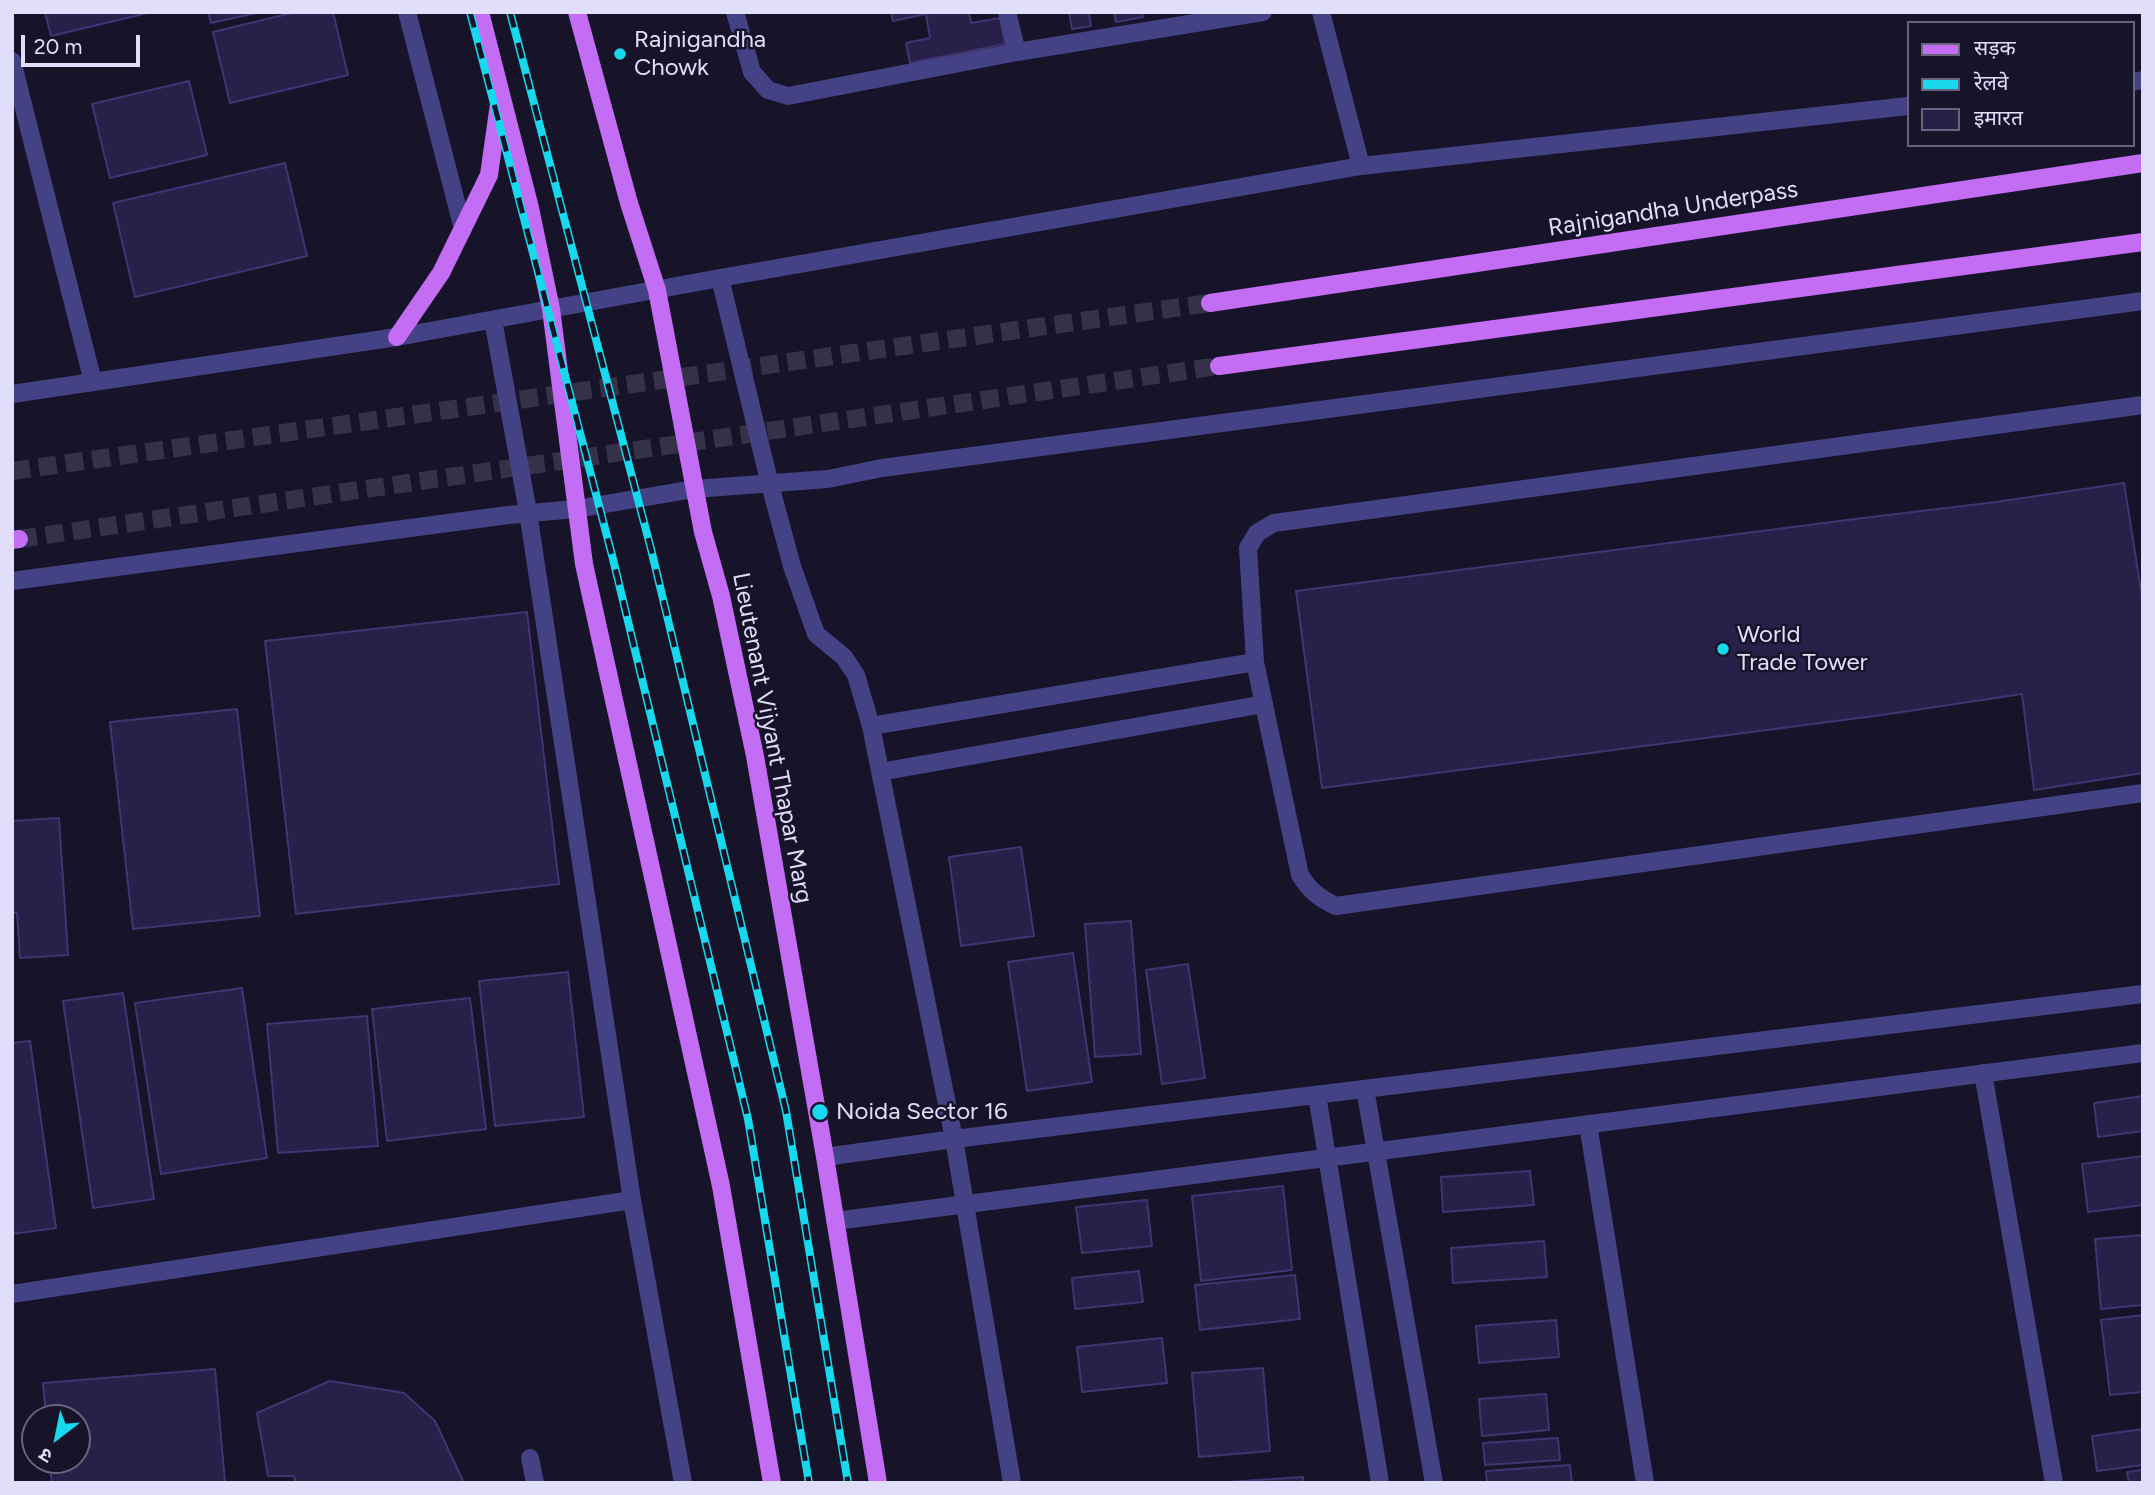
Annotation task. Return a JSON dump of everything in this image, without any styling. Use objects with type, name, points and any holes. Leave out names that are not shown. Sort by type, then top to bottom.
[{"type":"main road","points":[[481,12],[530,208],[551,309],[584,564],[721,1186],[772,1483]]},
{"type":"main road","name":"Lieutenant Vijyant Thapar Marg","points":[[577,12],[629,203],[657,289],[703,532],[721,596],[755,756],[825,1157],[878,1483]]},
{"type":"main road","points":[[397,337],[441,273],[489,175],[501,93]]},
{"type":"main road","name":"Rajnigandha Underpass","points":[[1210,303],[2143,163]]},
{"type":"main road","points":[[1219,366],[2143,242]]},
{"type":"street","points":[[407,12],[463,229]]},
{"type":"street","points":[[735,12],[752,72],[768,90],[788,96],[1017,52],[1264,12]]},
{"type":"street","points":[[1007,12],[1017,52]]},
{"type":"street","points":[[1321,12],[1361,166]]},
{"type":"street","points":[[12,61],[93,382]]},
{"type":"street","points":[[12,394],[397,337],[1361,166],[1906,106]]},
{"type":"street","points":[[720,278],[792,566],[816,634],[844,657],[856,675],[871,726],[954,1139],[1012,1483]]},
{"type":"street","points":[[12,581],[528,512],[576,509],[694,489],[770,485],[828,478],[882,468],[2143,302]]},
{"type":"street","points":[[493,320],[528,512],[632,1200],[683,1483]]},
{"type":"street","points":[[2143,405],[1274,523],[1257,533],[1248,548],[1255,662],[1300,875],[1311,891],[1336,906],[2143,793]]},
{"type":"street","points":[[871,726],[1255,662]]},
{"type":"street","points":[[880,772],[1264,704]]},
{"type":"street","points":[[825,1157],[2143,994]]},
{"type":"street","points":[[835,1222],[965,1203],[2143,1053]]},
{"type":"street","points":[[1983,1073],[2054,1483]]},
{"type":"street","points":[[1364,1089],[1434,1483]]},
{"type":"street","points":[[1317,1095],[1380,1483]]},
{"type":"street","points":[[1588,1124],[1645,1483]]},
{"type":"street","points":[[12,1294],[632,1200]]},
{"type":"street","points":[[530,1458],[535,1483]]},
{"type":"building","points":[[45,12],[152,12],[51,36]]},
{"type":"building","points":[[208,12],[261,12],[211,23]]},
{"type":"building","points":[[296,12],[333,12],[348,75],[230,103],[213,32]]},
{"type":"building","points":[[891,12],[969,12],[971,23],[1000,18],[1005,44],[910,63],[906,43],[930,38],[926,14],[893,21]]},
{"type":"building","points":[[1069,12],[1090,12],[1091,26],[1072,29]]},
{"type":"building","points":[[1114,12],[1142,12],[1143,17],[1116,22]]},
{"type":"building","points":[[189,81],[207,155],[110,178],[92,104]]},
{"type":"building","points":[[285,163],[307,256],[135,297],[113,203]]},
{"type":"building","name":"World Trade Tower","points":[[2124,483],[2143,603],[2143,773],[2034,790],[2022,694],[1882,715],[1322,788],[1296,591],[1996,502]]},
{"type":"building","points":[[527,612],[559,884],[296,914],[265,641]]},
{"type":"building","points":[[237,709],[260,916],[133,929],[110,722]]},
{"type":"building","points":[[59,818],[68,955],[20,958],[17,913],[12,913],[12,821]]},
{"type":"building","points":[[1021,847],[1034,936],[961,946],[949,857]]},
{"type":"building","points":[[1131,921],[1141,1054],[1095,1057],[1085,924]]},
{"type":"building","points":[[1073,953],[1092,1082],[1027,1091],[1008,962]]},
{"type":"building","points":[[1188,964],[1205,1078],[1162,1084],[1146,970]]},
{"type":"building","points":[[568,972],[584,1117],[495,1126],[479,981]]},
{"type":"building","points":[[242,988],[267,1158],[161,1174],[135,1003]]},
{"type":"building","points":[[123,993],[154,1199],[93,1208],[63,1001]]},
{"type":"building","points":[[470,998],[486,1129],[387,1141],[372,1009]]},
{"type":"building","points":[[367,1016],[378,1146],[278,1153],[267,1024]]},
{"type":"building","points":[[30,1041],[56,1228],[12,1234],[12,1043]]},
{"type":"building","points":[[2143,1096],[2143,1131],[2098,1137],[2094,1103]]},
{"type":"building","points":[[2143,1156],[2143,1205],[2088,1212],[2082,1164]]},
{"type":"building","points":[[1530,1171],[1534,1205],[1443,1212],[1441,1177]]},
{"type":"building","points":[[1283,1186],[1292,1270],[1201,1281],[1192,1196]]},
{"type":"building","points":[[1147,1200],[1152,1246],[1082,1253],[1076,1207]]},
{"type":"building","points":[[2143,1235],[2143,1305],[2101,1309],[2095,1239]]},
{"type":"building","points":[[1544,1241],[1547,1277],[1453,1283],[1451,1248]]},
{"type":"building","points":[[1139,1271],[1143,1302],[1075,1309],[1072,1278]]},
{"type":"building","points":[[1295,1275],[1300,1319],[1200,1330],[1195,1285]]},
{"type":"building","points":[[2143,1315],[2143,1392],[2110,1395],[2101,1320]]},
{"type":"building","points":[[1556,1320],[1559,1357],[1479,1363],[1476,1326]]},
{"type":"building","points":[[1162,1338],[1167,1383],[1082,1392],[1077,1347]]},
{"type":"building","points":[[1263,1368],[1270,1451],[1199,1457],[1192,1373]]},
{"type":"building","points":[[215,1369],[225,1483],[52,1483],[51,1474],[91,1474],[91,1404],[45,1404],[43,1383]]},
{"type":"building","points":[[330,1381],[404,1393],[435,1421],[464,1483],[296,1483],[294,1476],[268,1476],[257,1413]]},
{"type":"building","points":[[1546,1394],[1549,1430],[1482,1436],[1479,1399]]},
{"type":"building","points":[[2143,1429],[2143,1465],[2097,1471],[2092,1436]]},
{"type":"building","points":[[1558,1438],[1560,1460],[1485,1465],[1483,1443]]},
{"type":"building","points":[[1570,1465],[1572,1483],[1487,1483],[1486,1471]]},
{"type":"building","points":[[2143,1470],[2143,1483],[2129,1483],[2127,1472]]},
{"type":"building","points":[[1303,1477],[1303,1483],[1213,1483]]},
{"type":"tunnel","points":[[12,471],[1210,303]]},
{"type":"tunnel","points":[[19,539],[1219,366]]},
{"type":"railway","points":[[470,12],[613,559],[748,1119],[809,1483]]},
{"type":"railway","points":[[510,12],[651,549],[786,1111],[848,1483]]},
{"type":"place","name":"Rajnigandha Chowk","points":[[620,54]]},
{"type":"place","name":"World Trade Tower","points":[[1723,649]]},
{"type":"place","name":"Noida Sector 16","points":[[820,1112]]}]
